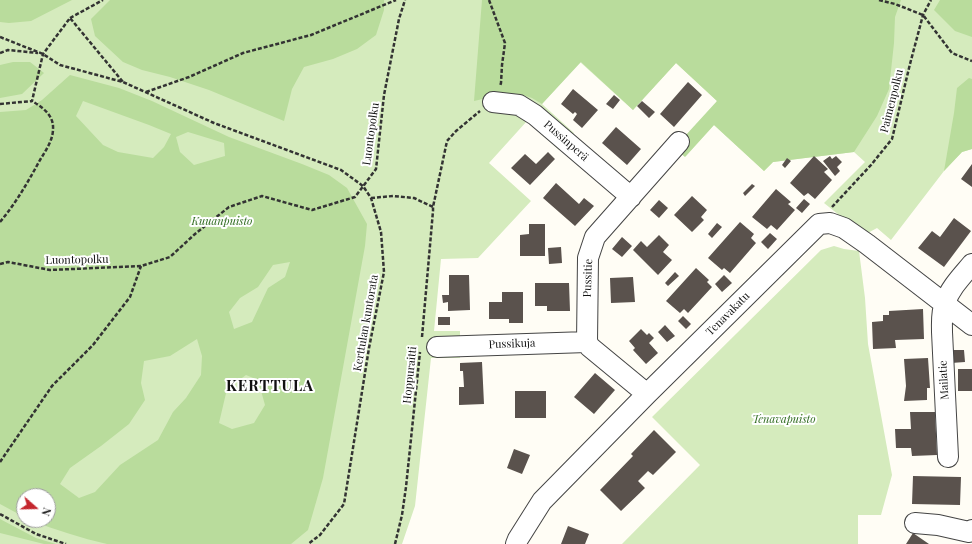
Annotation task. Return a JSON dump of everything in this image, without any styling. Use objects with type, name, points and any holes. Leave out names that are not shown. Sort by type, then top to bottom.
[{"type":"street","name":"Pussinperä","points":[[493,102],[519,105],[535,115],[631,197]]},
{"type":"street","name":"Pussitie","points":[[587,342],[588,258],[595,237],[679,142]]},
{"type":"street","points":[[830,222],[844,228],[861,240],[972,325]]},
{"type":"street","name":"Tenavakatu","points":[[516,544],[518,538],[542,501],[647,394],[819,224],[830,222]]},
{"type":"street","points":[[944,304],[951,290],[972,264]]},
{"type":"street","name":"Mailatie","points":[[944,304],[942,332],[948,457]]},
{"type":"street","points":[[587,342],[590,347],[647,394]]},
{"type":"street","name":"Pussikuja","points":[[426,345],[587,342]]},
{"type":"street","points":[[915,523],[938,525],[969,532],[972,530]]},
{"type":"path","points":[[32,101],[43,54],[70,18],[103,0]]},
{"type":"path","points":[[146,92],[189,77],[243,53],[311,35],[396,0]]},
{"type":"path","name":"Luontopolku","points":[[0,264],[8,262],[50,270],[141,266],[170,257],[195,234],[229,207],[262,196],[312,210],[355,197],[376,169],[384,95],[398,19],[404,0]]},
{"type":"path","points":[[489,0],[505,43],[501,83],[493,102]]},
{"type":"path","points":[[879,0],[895,4],[923,15],[952,53],[972,61]]},
{"type":"path","name":"Paimenpolku","points":[[830,222],[831,208],[871,165],[892,139],[923,15],[931,0]]},
{"type":"path","name":"Kerttulan kuntorata","points":[[70,18],[124,82]]},
{"type":"path","name":"Kerttulan kuntorata","points":[[0,37],[43,54],[60,65],[124,82],[214,123],[341,170],[363,186],[371,198],[381,232],[384,272],[369,348],[344,504],[320,535],[308,544]]},
{"type":"path","points":[[0,53],[8,50],[43,54]]},
{"type":"path","points":[[0,104],[32,101],[40,106],[50,116],[54,128],[51,142],[33,174],[12,208],[0,222]]},
{"type":"path","name":"Hoppuraitti","points":[[395,544],[402,515],[426,345],[433,207],[447,141],[465,123],[493,102]]},
{"type":"path","points":[[371,198],[393,196],[414,198],[433,207]]},
{"type":"path","points":[[0,462],[52,386],[93,344],[130,297],[141,266]]},
{"type":"path","points":[[0,514],[36,534],[66,544]]},
{"type":"green space","name":"Kuuanpuisto","points":[[0,0],[972,0],[972,149],[962,152],[944,171],[891,240],[877,228],[864,235],[824,203],[865,162],[854,152],[773,162],[764,171],[714,125],[685,157],[717,101],[676,63],[633,110],[580,62],[542,104],[574,133],[559,150],[527,121],[489,163],[531,201],[478,258],[441,259],[434,331],[460,331],[460,358],[431,358],[415,506],[402,544],[0,544]]},
{"type":"green space","points":[[0,0],[72,0],[31,21],[9,23],[0,22]]},
{"type":"green space","points":[[110,0],[384,0],[384,10],[376,35],[357,49],[333,59],[304,67],[292,89],[284,121],[209,90],[170,77],[142,70],[123,62],[95,36],[91,19]]},
{"type":"green space","points":[[482,0],[901,0],[895,17],[889,89],[877,116],[854,152],[773,162],[764,171],[714,125],[685,157],[674,148],[717,101],[676,63],[633,110],[581,62],[542,104],[532,98],[520,94],[503,93],[474,101]]},
{"type":"green space","points":[[940,0],[972,0],[972,37],[955,31],[934,10]]},
{"type":"green space","points":[[13,62],[30,62],[44,73],[22,94],[0,98],[0,65]]},
{"type":"green space","points":[[70,75],[119,88],[152,101],[229,137],[329,175],[347,188],[367,224],[365,246],[323,478],[308,530],[291,544],[107,544],[68,534],[52,528],[56,528],[56,488],[16,488],[16,513],[0,504],[0,112],[26,110],[42,100]],"holes":[[[83,101],[149,125],[171,134],[164,147],[153,158],[118,152],[103,145],[76,116]],[[188,132],[224,143],[225,156],[194,165],[180,152],[176,137]],[[290,262],[285,277],[268,288],[252,322],[234,329],[229,312],[240,298],[258,287],[273,265]],[[197,339],[202,356],[201,375],[186,398],[173,412],[158,440],[120,465],[95,492],[79,498],[60,484],[70,468],[129,424],[145,400],[141,383],[144,361],[170,356]],[[246,375],[258,380],[265,405],[254,423],[232,429],[219,423],[227,389]]]},
{"type":"green space","points":[[969,78],[972,79],[972,149],[962,152],[944,171],[957,88]]},
{"type":"green space","name":"Tenavapuisto","points":[[834,246],[859,251],[865,298],[868,344],[892,475],[881,515],[858,515],[858,544],[622,544],[700,465],[652,417],[821,250]]},
{"type":"green space","points":[[0,519],[36,538],[56,544],[44,544],[0,533]]},
{"type":"building","points":[[688,82],[702,95],[674,127],[660,114]]},
{"type":"building","points":[[573,89],[598,110],[582,128],[573,120],[577,114],[575,112],[573,114],[561,104]]},
{"type":"building","points":[[614,95],[620,100],[613,109],[606,104]]},
{"type":"building","points":[[642,101],[655,112],[649,118],[637,106]]},
{"type":"building","points":[[616,127],[641,149],[627,165],[602,143]]},
{"type":"building","points":[[548,152],[555,159],[530,185],[511,168],[525,154],[536,164]]},
{"type":"building","points":[[814,156],[828,169],[824,172],[832,180],[815,199],[808,193],[804,196],[790,183]]},
{"type":"building","points":[[830,156],[832,159],[836,156],[842,162],[837,167],[840,171],[835,176],[823,161]]},
{"type":"building","points":[[787,158],[791,161],[785,168],[782,165]]},
{"type":"building","points":[[972,164],[972,187],[961,179]]},
{"type":"building","points":[[556,183],[579,204],[584,198],[594,206],[575,226],[543,198]]},
{"type":"building","points":[[752,184],[755,186],[745,196],[743,193]]},
{"type":"building","points":[[776,189],[791,202],[788,204],[795,210],[777,230],[771,225],[767,229],[752,217]]},
{"type":"building","points":[[692,196],[707,210],[701,217],[704,220],[692,232],[674,215]]},
{"type":"building","points":[[804,199],[810,204],[802,213],[796,208]]},
{"type":"building","points":[[659,200],[668,208],[659,218],[650,210]]},
{"type":"building","points":[[954,218],[971,231],[944,267],[918,248],[932,231],[940,237]]},
{"type":"building","points":[[740,222],[754,234],[751,238],[756,243],[730,273],[724,268],[722,270],[708,258]]},
{"type":"building","points":[[717,223],[722,227],[712,238],[708,234]]},
{"type":"building","points":[[529,224],[545,224],[545,256],[520,256],[520,235],[529,234]]},
{"type":"building","points":[[770,233],[777,239],[768,249],[761,242]]},
{"type":"building","points":[[659,235],[669,245],[663,252],[672,260],[658,275],[633,250],[641,241],[647,247]]},
{"type":"building","points":[[622,237],[632,246],[622,257],[612,249]]},
{"type":"building","points":[[561,247],[562,263],[549,264],[548,248]]},
{"type":"building","points":[[696,268],[709,280],[707,282],[712,287],[688,313],[684,309],[680,313],[666,301]]},
{"type":"building","points":[[675,272],[679,276],[668,286],[665,283]]},
{"type":"building","points":[[449,275],[469,275],[470,310],[448,311],[448,302],[443,303],[442,295],[449,295]]},
{"type":"building","points":[[724,275],[732,283],[722,292],[715,284]]},
{"type":"building","points":[[633,277],[635,302],[611,303],[610,278]]},
{"type":"building","points":[[535,283],[569,283],[570,311],[547,311],[547,306],[535,306]]},
{"type":"building","points":[[502,292],[523,292],[523,323],[509,323],[509,319],[489,319],[489,302],[502,302]]},
{"type":"building","points":[[923,309],[924,339],[895,340],[896,348],[873,349],[872,322],[883,321],[883,315],[889,315],[889,311]]},
{"type":"building","points":[[683,316],[691,324],[686,329],[678,321]]},
{"type":"building","points":[[438,317],[450,317],[450,325],[438,325]]},
{"type":"building","points":[[665,325],[675,336],[667,342],[658,332]]},
{"type":"building","points":[[641,329],[647,335],[649,333],[654,338],[649,343],[658,353],[646,364],[633,350],[635,348],[629,341]]},
{"type":"building","points":[[950,350],[964,350],[965,362],[951,363]]},
{"type":"building","points":[[928,358],[930,388],[927,388],[927,400],[904,401],[906,386],[904,359]]},
{"type":"building","points":[[482,362],[484,404],[459,405],[459,387],[464,387],[463,371],[460,371],[460,363]]},
{"type":"building","points":[[958,369],[972,369],[972,391],[958,391]]},
{"type":"building","points":[[595,373],[615,390],[594,414],[574,397]]},
{"type":"building","points":[[515,391],[546,391],[546,418],[515,418]]},
{"type":"building","points":[[910,412],[935,412],[937,455],[912,456],[911,448],[896,448],[895,429],[911,429]]},
{"type":"building","points":[[654,430],[676,452],[653,475],[648,471],[638,481],[645,488],[621,511],[600,490],[633,456],[631,454]]},
{"type":"building","points":[[514,449],[530,455],[522,474],[507,468]]},
{"type":"building","points":[[913,476],[961,477],[960,505],[912,504]]},
{"type":"building","points":[[568,526],[589,534],[585,544],[561,544]]},
{"type":"building","points":[[913,533],[929,544],[906,544]]},
{"type":"district","name":"KERTTULA","points":[[270,386]]}]
